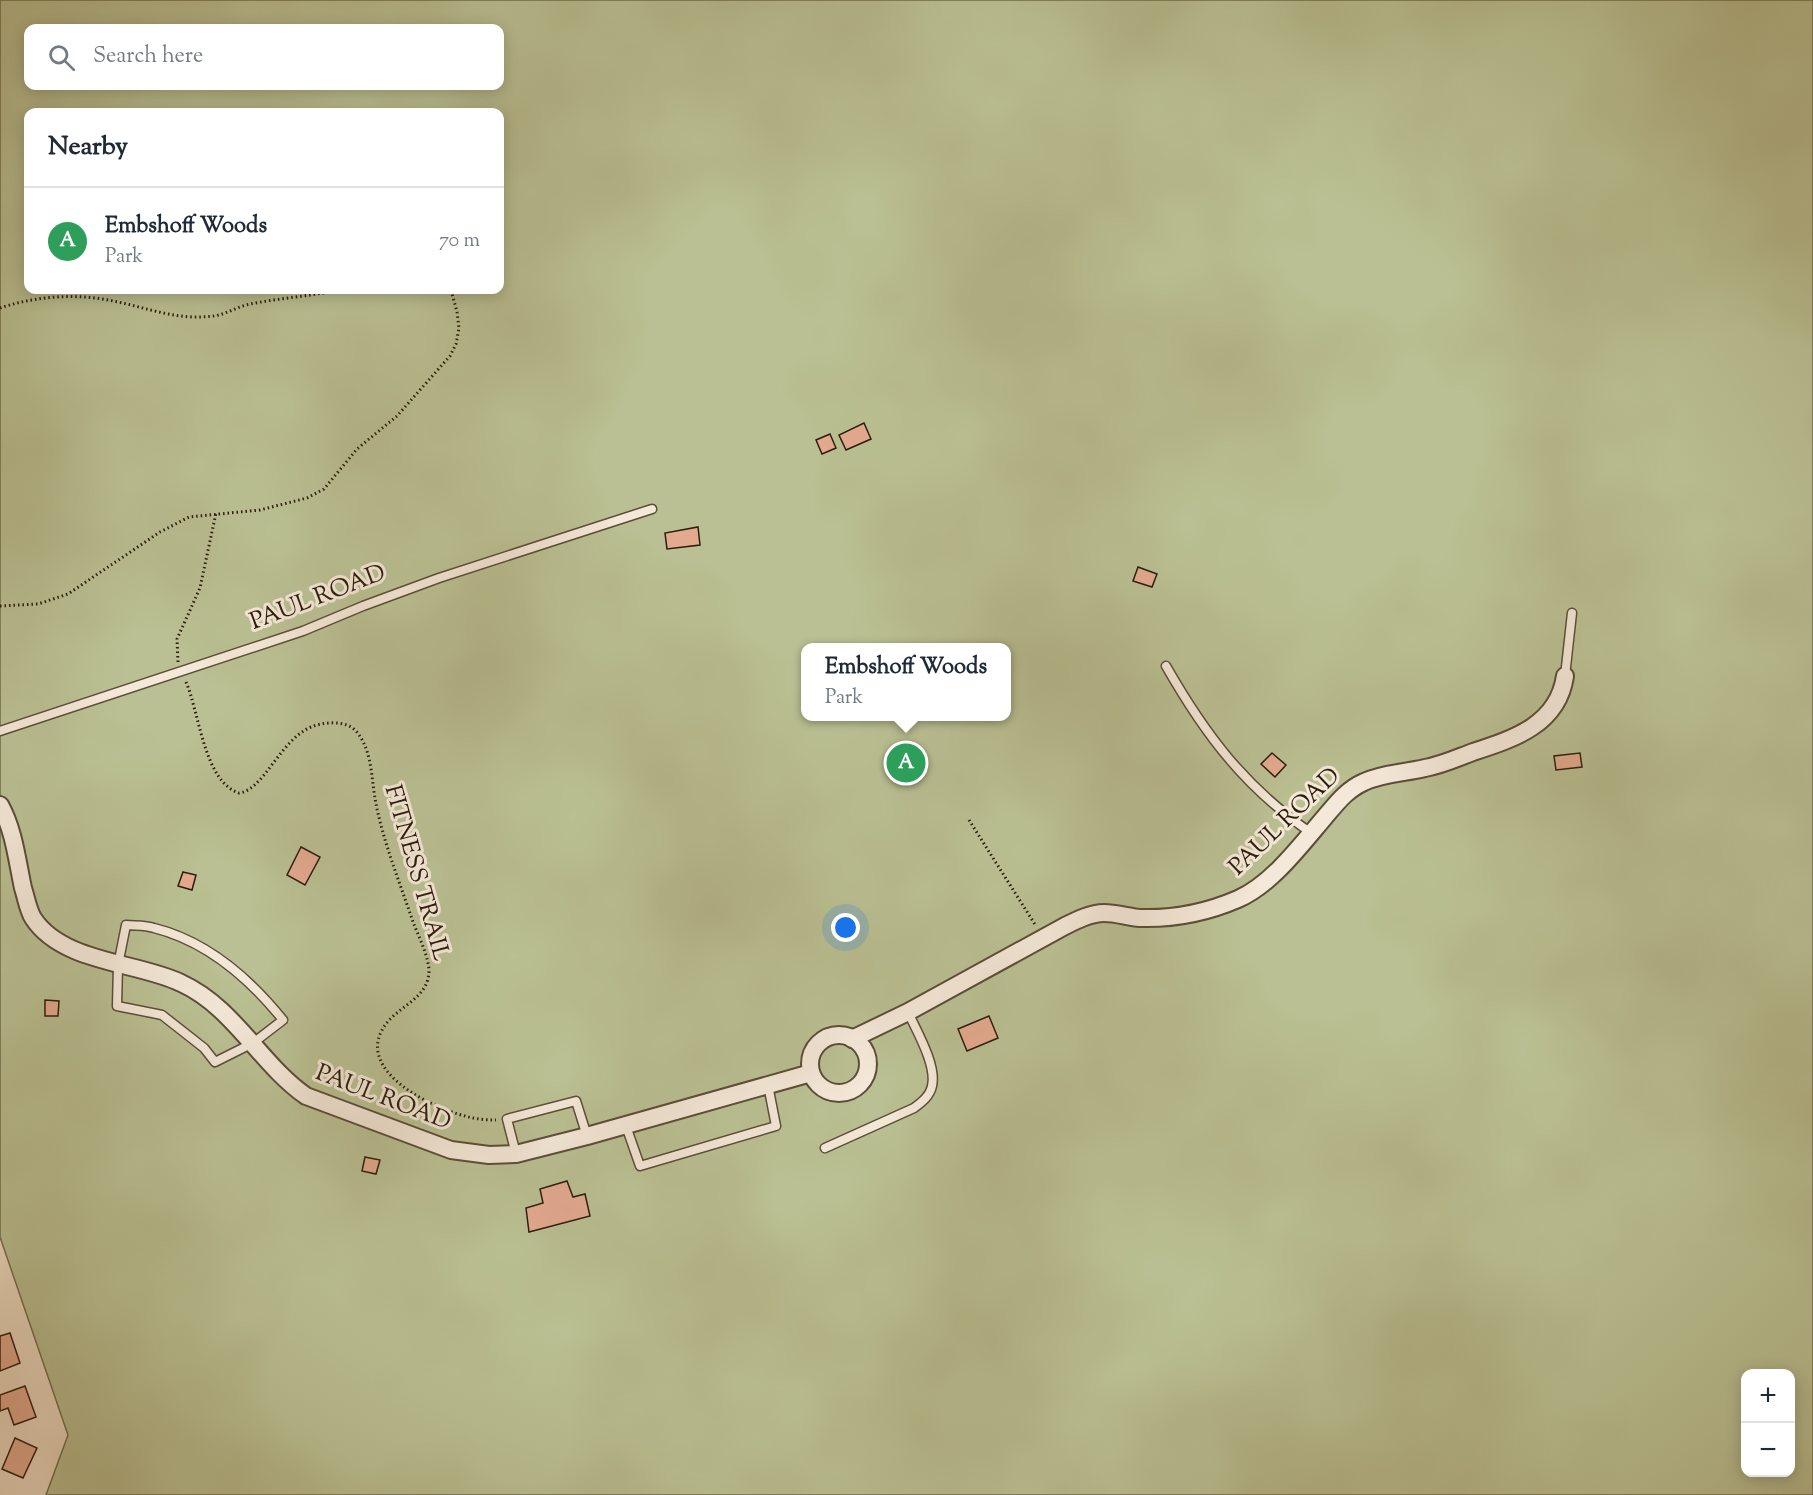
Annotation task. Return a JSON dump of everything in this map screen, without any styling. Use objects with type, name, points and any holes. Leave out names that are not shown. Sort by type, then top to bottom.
[{"type":"street","name":"PAUL ROAD","points":[[0,805],[11,829],[26,898],[33,918],[50,936],[85,955],[183,983],[213,1003],[253,1042],[290,1085],[306,1096],[451,1150],[489,1155],[516,1154],[626,1126],[811,1073],[810,1059],[814,1049],[826,1038],[839,1035],[852,1039],[908,1012],[1086,917],[1103,913],[1140,918],[1174,917],[1209,909],[1240,898],[1266,881],[1347,791],[1378,776],[1430,767],[1518,737],[1535,726],[1551,708],[1564,687],[1565,676]]},
{"type":"street","points":[[811,1073],[815,1082],[831,1092],[840,1094],[857,1087],[864,1079],[868,1061],[860,1044],[852,1039]]},
{"type":"lane","name":"PAUL ROAD","points":[[0,731],[303,631],[439,578],[652,509]]},
{"type":"lane","points":[[1565,676],[1572,614]]},
{"type":"lane","points":[[1167,666],[1206,732],[1233,765],[1275,806],[1311,833]]},
{"type":"lane","points":[[126,925],[153,927],[190,942],[223,962],[265,998],[283,1020],[253,1042],[215,1062],[204,1048],[162,1015],[117,1006],[118,965],[126,925]]},
{"type":"lane","points":[[825,1148],[914,1108],[925,1100],[932,1086],[932,1071],[921,1039],[908,1012]]},
{"type":"lane","points":[[626,1126],[640,1166],[776,1126],[768,1085]]},
{"type":"lane","points":[[516,1154],[507,1119],[576,1101],[587,1136]]},
{"type":"path","points":[[0,308],[45,298],[84,297],[116,302],[162,314],[202,317],[218,315],[251,303],[323,294]]},
{"type":"path","points":[[0,606],[38,604],[68,594],[168,526],[189,517],[284,505],[307,498],[329,484],[353,454],[397,416],[453,352],[459,323],[452,294]]},
{"type":"path","name":"FITNESS TRAIL","points":[[216,513],[200,588],[177,639],[177,655],[193,698],[210,759],[223,783],[239,794],[251,790],[283,749],[308,728],[317,725],[342,724],[353,728],[358,734],[368,759],[375,803],[383,831],[429,969],[429,977],[422,992],[411,1003],[396,1012],[382,1029],[378,1045],[380,1059],[397,1082],[436,1105],[471,1118],[507,1121]]},
{"type":"path","points":[[969,820],[1043,938]]},
{"type":"green space","points":[[0,0],[1813,0],[1813,1495],[46,1495],[68,1435],[0,1237]]},
{"type":"building","points":[[864,423],[871,439],[846,450],[839,435]]},
{"type":"building","points":[[830,434],[836,448],[822,454],[816,440]]},
{"type":"building","points":[[698,527],[700,545],[667,549],[665,533]]},
{"type":"building","points":[[1138,567],[1157,574],[1152,587],[1133,581]]},
{"type":"building","points":[[1272,753],[1286,765],[1275,777],[1261,764]]},
{"type":"building","points":[[1580,753],[1582,767],[1556,770],[1554,756]]},
{"type":"building","points":[[301,847],[320,857],[305,885],[287,875]]},
{"type":"building","points":[[183,872],[196,875],[192,890],[178,886]]},
{"type":"building","points":[[45,1000],[59,1001],[58,1016],[45,1016]]},
{"type":"building","points":[[989,1016],[998,1038],[967,1051],[958,1029]]},
{"type":"building","points":[[365,1157],[380,1160],[376,1174],[362,1171]]},
{"type":"building","points":[[567,1181],[573,1197],[585,1194],[590,1216],[529,1232],[526,1208],[543,1203],[540,1189]]},
{"type":"building","points":[[10,1333],[20,1363],[0,1371],[0,1336]]},
{"type":"building","points":[[25,1386],[36,1417],[14,1425],[8,1408],[0,1411],[0,1395]]},
{"type":"building","points":[[15,1438],[37,1448],[23,1478],[2,1469]]},
{"type":"place","name":"Embshoff Woods","points":[[906,763]]}]
